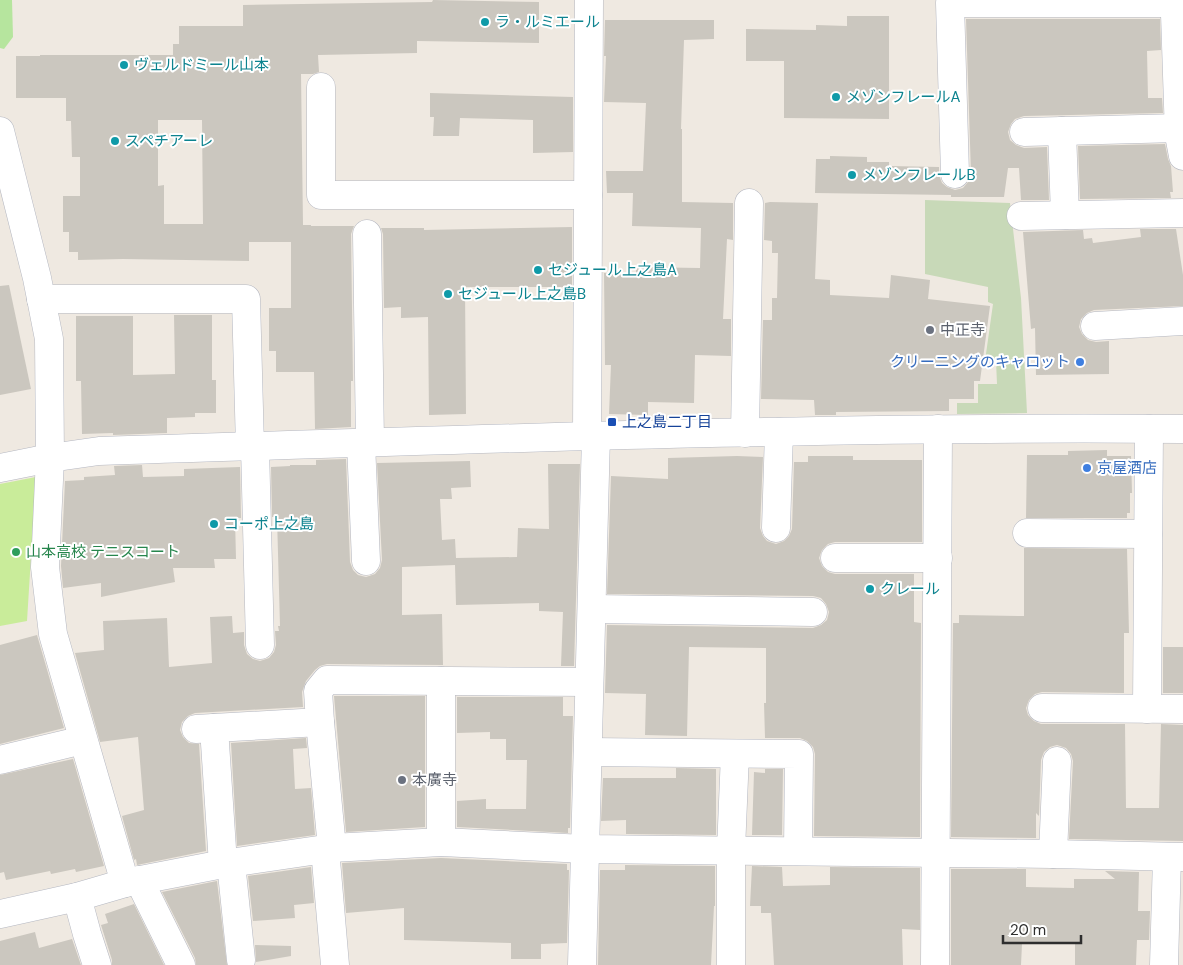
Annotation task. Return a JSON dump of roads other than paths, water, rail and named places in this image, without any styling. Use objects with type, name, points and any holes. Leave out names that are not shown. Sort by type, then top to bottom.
[{"type":"street","points":[[582,965],[592,609],[592,436],[588,195],[589,0]]},
{"type":"street","points":[[955,174],[950,2],[1169,2],[1175,14],[1179,128],[1183,156]]},
{"type":"street","points":[[322,87],[322,195],[588,195]]},
{"type":"street","points":[[1024,132],[1179,128]]},
{"type":"street","points":[[0,131],[30,252],[49,340],[50,458],[46,567],[52,634],[83,740],[132,882],[181,965]]},
{"type":"street","points":[[1062,131],[1065,215]]},
{"type":"street","points":[[745,433],[749,203]]},
{"type":"street","points":[[1020,216],[1183,212]]},
{"type":"street","points":[[366,561],[367,234]]},
{"type":"street","points":[[40,298],[246,298],[260,645]]},
{"type":"street","points":[[1095,326],[1183,321]]},
{"type":"street","points":[[0,468],[99,451],[779,432],[938,429],[1183,429]]},
{"type":"street","points":[[935,965],[938,429]]},
{"type":"street","points":[[1147,709],[1149,429]]},
{"type":"street","points":[[776,528],[779,432]]},
{"type":"street","points":[[1027,533],[1148,534]]},
{"type":"street","points":[[835,558],[938,558]]},
{"type":"street","points":[[592,609],[813,612]]},
{"type":"street","points":[[334,965],[318,691],[327,680],[589,682]]},
{"type":"street","points":[[441,681],[441,842]]},
{"type":"street","points":[[1042,708],[1183,709]]},
{"type":"street","points":[[242,960],[205,728],[320,722]]},
{"type":"street","points":[[0,760],[83,740]]},
{"type":"street","points":[[588,752],[800,754],[798,851]]},
{"type":"street","points":[[731,965],[731,850],[735,754]]},
{"type":"street","points":[[1053,854],[1057,761]]},
{"type":"street","points":[[0,914],[77,897],[132,882],[227,863],[328,849],[441,842],[585,849],[1175,857],[1164,965]]},
{"type":"street","points":[[77,897],[97,965]]},
{"type":"place","name":"ラ・ルミエール","points":[[485,22]]},
{"type":"place","name":"ヴェルドミール山本","points":[[124,65]]},
{"type":"place","name":"メゾンフレールA","points":[[836,97]]},
{"type":"place","name":"スペチアーレ","points":[[115,141]]},
{"type":"place","name":"メゾンフレールB","points":[[852,175]]},
{"type":"place","name":"セジュール上之島A","points":[[538,270]]},
{"type":"place","name":"セジュール上之島B","points":[[448,294]]},
{"type":"place","name":"中正寺","points":[[930,330]]},
{"type":"place","name":"クリーニングのキャロット","points":[[1080,362]]},
{"type":"place","name":"上之島二丁目","points":[[612,422]]},
{"type":"place","name":"京屋酒店","points":[[1087,468]]},
{"type":"place","name":"コーポ上之島","points":[[214,524]]},
{"type":"place","name":"山本高校 テニスコート","points":[[16,552]]},
{"type":"place","name":"クレール","points":[[870,589]]},
{"type":"place","name":"本廣寺","points":[[402,780]]}]
